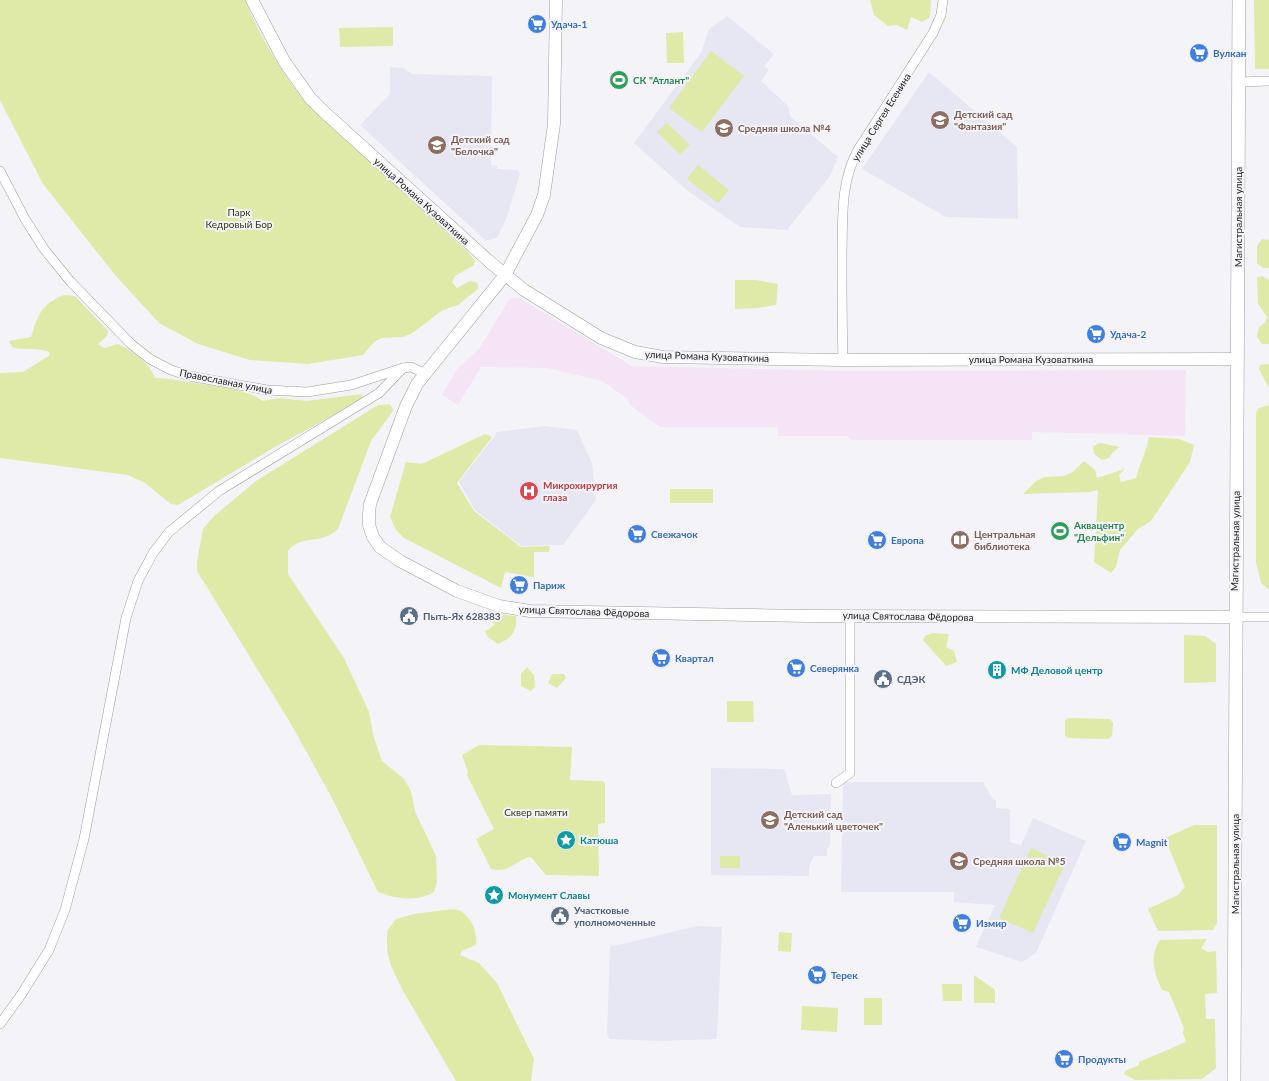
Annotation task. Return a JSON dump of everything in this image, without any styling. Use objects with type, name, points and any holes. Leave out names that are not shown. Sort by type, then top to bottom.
[{"type":"main road","name":"Магистральная улица","points":[[1234,1081],[1239,0]]},
{"type":"street","name":"улица Романа Кузоваткина","points":[[252,0],[284,61],[310,98],[505,275],[524,290],[587,331],[613,344],[635,352],[664,357],[843,360],[1237,359]]},
{"type":"street","name":"улица Святослава Фёдорова","points":[[556,0],[554,124],[545,189],[537,215],[505,275],[487,299],[424,373],[406,406],[370,504],[369,525],[373,537],[380,547],[400,561],[457,591],[499,606],[545,612],[639,614],[1235,617]]},
{"type":"street","name":"улица Сергея Есенина","points":[[843,360],[842,213],[849,169],[858,150],[933,33],[941,15],[943,0]]},
{"type":"street","points":[[1239,82],[1269,81]]},
{"type":"street","name":"Православная улица","points":[[0,171],[16,204],[44,249],[70,281],[131,344],[150,359],[171,370],[189,376],[267,390],[307,392],[351,385],[404,368]]},
{"type":"street","points":[[0,1024],[21,995],[49,950],[65,910],[84,839],[126,618],[138,581],[150,557],[169,532],[219,491],[379,393],[404,368],[411,367],[424,373]]},
{"type":"street","points":[[836,783],[850,773],[850,615]]},
{"type":"street","points":[[1235,617],[1269,618]]},
{"type":"shaded area","name":"Средняя школа №4","points":[[727,16],[774,54],[764,66],[769,70],[761,81],[788,106],[790,116],[838,157],[830,176],[787,230],[740,227],[689,192],[634,143],[701,53],[709,29]]},
{"type":"shaded area","name":"Детский сад \"Белочка\"","points":[[390,67],[403,68],[412,74],[492,76],[491,165],[497,166],[497,169],[518,170],[520,174],[507,217],[497,238],[486,241],[360,125],[390,94]]},
{"type":"shaded area","name":"Детский сад \"Фантазия\"","points":[[929,72],[1017,147],[1018,219],[946,217],[862,169]]},
{"type":"shaded area","points":[[510,298],[519,298],[632,366],[849,371],[1186,370],[1185,436],[1032,432],[1032,440],[852,440],[846,436],[778,436],[777,427],[660,427],[630,405],[628,399],[602,381],[547,368],[481,367],[458,405],[442,395],[457,369],[479,349]]},
{"type":"shaded area","name":"Микрохирургия глаза","points":[[545,426],[577,430],[592,463],[596,500],[563,545],[521,546],[475,510],[459,482],[496,432]]},
{"type":"shaded area","name":"Детский сад \"Аленький цветочек\"","points":[[711,768],[784,769],[792,795],[831,794],[830,846],[827,849],[827,856],[814,856],[809,867],[809,876],[711,875]]},
{"type":"shaded area","name":"Средняя школа №5","points":[[843,782],[983,782],[993,799],[996,801],[996,808],[1010,809],[1010,842],[1021,845],[1033,818],[1086,841],[1036,953],[1022,962],[976,947],[995,905],[954,902],[954,892],[841,892]]},
{"type":"shaded area","points":[[696,926],[722,927],[717,1039],[661,1041],[610,1039],[607,1034],[610,947]]},
{"type":"green space","name":"Парк Кедровый Бор","points":[[0,0],[245,0],[271,51],[286,76],[303,99],[468,252],[475,261],[474,265],[455,276],[452,282],[457,288],[470,281],[475,282],[478,284],[478,289],[458,305],[443,310],[411,334],[402,337],[382,338],[374,342],[363,355],[308,364],[250,360],[198,344],[159,323],[116,276],[43,184],[0,100]]},
{"type":"green space","points":[[870,0],[931,0],[930,17],[922,22],[911,17],[907,30],[897,25],[888,26],[874,15]]},
{"type":"green space","points":[[1254,0],[1269,0],[1269,69],[1255,69]]},
{"type":"green space","points":[[393,27],[393,46],[340,47],[339,28]]},
{"type":"green space","points":[[683,32],[684,63],[667,63],[666,33]]},
{"type":"green space","points":[[711,51],[744,76],[702,132],[669,108]]},
{"type":"green space","points":[[667,123],[690,145],[680,155],[657,132]]},
{"type":"green space","points":[[698,165],[729,190],[718,203],[687,179]]},
{"type":"green space","points":[[1262,239],[1269,240],[1269,268],[1263,268],[1257,263],[1257,246]]},
{"type":"green space","points":[[1262,276],[1269,280],[1269,344],[1262,344],[1257,337],[1259,327],[1265,323],[1267,317],[1258,304],[1257,277]]},
{"type":"green space","points":[[735,280],[756,280],[778,284],[776,305],[758,308],[735,309]]},
{"type":"green space","points":[[64,295],[75,296],[108,331],[107,336],[98,344],[104,348],[118,344],[129,350],[145,363],[155,378],[230,388],[255,396],[263,401],[278,398],[307,401],[362,394],[363,399],[275,447],[178,505],[171,504],[145,483],[128,475],[0,458],[0,373],[23,372],[50,355],[49,352],[35,349],[21,349],[12,347],[9,341],[31,337],[38,316],[45,306],[56,298]]},
{"type":"green space","points":[[1269,364],[1269,388],[1259,369],[1260,365]]},
{"type":"green space","points":[[389,404],[393,411],[371,441],[338,529],[325,537],[300,542],[288,551],[288,574],[344,658],[369,712],[374,738],[382,761],[404,779],[411,791],[415,811],[436,856],[437,882],[434,892],[414,898],[399,898],[378,892],[332,798],[291,724],[197,571],[197,562],[203,529],[214,516],[256,481],[378,405]]},
{"type":"green space","points":[[1269,405],[1269,590],[1261,583],[1256,562],[1256,413],[1259,408]]},
{"type":"green space","points":[[485,434],[492,437],[457,483],[474,511],[521,547],[550,546],[549,552],[534,552],[534,577],[505,572],[501,588],[404,538],[396,530],[390,517],[406,462],[422,464]]},
{"type":"green space","points":[[1149,437],[1179,439],[1194,445],[1190,462],[1151,521],[1138,529],[1120,550],[1116,567],[1111,573],[1094,562],[1098,490],[1090,492],[1023,494],[1036,481],[1045,477],[1064,476],[1073,472],[1084,461],[1095,470],[1097,478],[1125,469],[1119,475],[1121,482],[1136,478]]},
{"type":"green space","points":[[1100,443],[1120,447],[1113,452],[1109,458],[1102,460],[1094,454],[1093,446]]},
{"type":"green space","points":[[670,489],[713,489],[713,503],[670,503]]},
{"type":"green space","points":[[494,614],[516,616],[516,626],[513,634],[498,644],[488,637],[485,632],[495,624],[486,619]]},
{"type":"green space","points":[[932,633],[949,634],[946,647],[954,651],[957,662],[946,666],[923,640],[925,636]]},
{"type":"green space","points":[[1184,635],[1205,636],[1216,644],[1216,682],[1184,683]]},
{"type":"green space","points":[[527,667],[534,675],[535,687],[531,691],[521,686],[521,674]]},
{"type":"green space","points":[[552,674],[564,674],[566,678],[557,688],[548,683]]},
{"type":"green space","points":[[727,701],[753,701],[754,722],[727,722]]},
{"type":"green space","points":[[1068,718],[1110,719],[1113,723],[1112,736],[1108,739],[1068,738],[1065,735],[1065,721]]},
{"type":"green space","name":"Сквер памяти","points":[[479,745],[572,747],[570,780],[602,781],[605,783],[605,823],[598,824],[599,876],[546,875],[531,857],[521,860],[503,870],[491,869],[476,839],[494,829],[467,775],[468,772],[462,755]]},
{"type":"green space","points":[[1194,825],[1217,825],[1217,923],[1213,930],[1158,931],[1148,909],[1178,895],[1185,887],[1165,838]]},
{"type":"green space","points":[[1031,848],[1065,864],[1033,933],[999,918]]},
{"type":"green space","points":[[720,856],[740,856],[740,868],[720,868]]},
{"type":"green space","points":[[457,910],[463,912],[473,925],[476,935],[476,945],[462,951],[460,955],[479,963],[497,983],[534,1059],[531,1081],[456,1081],[403,991],[391,966],[387,951],[387,931],[396,919],[414,914]]},
{"type":"green space","points":[[779,932],[792,933],[791,952],[778,951]]},
{"type":"green space","points":[[1207,939],[1201,948],[1208,952],[1216,951],[1217,993],[1205,994],[1206,1019],[1215,1019],[1216,1068],[1202,1079],[1135,1080],[1124,1074],[1125,1071],[1139,1065],[1139,1062],[1186,1042],[1183,1033],[1184,1028],[1169,992],[1162,990],[1155,971],[1154,958],[1160,940]]},
{"type":"green space","points":[[974,975],[995,990],[995,1003],[974,1003]]},
{"type":"green space","points":[[942,984],[962,984],[962,1001],[943,1001]]},
{"type":"green space","points":[[864,998],[882,998],[882,1025],[864,1025]]},
{"type":"green space","points":[[802,1006],[838,1008],[837,1032],[801,1030]]},
{"type":"place","name":"Удача-1","points":[[537,24]]},
{"type":"place","name":"Вулкан","points":[[1199,53]]},
{"type":"place","name":"СК \"Атлант\"","points":[[619,80]]},
{"type":"place","name":"Детский сад \"Фантазия\"","points":[[940,120]]},
{"type":"place","name":"Средняя школа №4","points":[[724,128]]},
{"type":"place","name":"Детский сад \"Белочка\"","points":[[437,145]]},
{"type":"place","name":"Удача-2","points":[[1096,334]]},
{"type":"place","name":"Микрохирургия глаза","points":[[529,491]]},
{"type":"place","name":"Аквацентр \"Дельфин\"","points":[[1060,531]]},
{"type":"place","name":"Свежачок","points":[[637,534]]},
{"type":"place","name":"Европа","points":[[877,540]]},
{"type":"place","name":"Центральная библиотека","points":[[960,540]]},
{"type":"place","name":"Париж","points":[[519,585]]},
{"type":"place","name":"Пыть-Ях 628383","points":[[409,616]]},
{"type":"place","name":"Квартал","points":[[661,658]]},
{"type":"place","name":"Северянка","points":[[796,668]]},
{"type":"place","name":"МФ Деловой центр","points":[[997,670]]},
{"type":"place","name":"СДЭК","points":[[883,679]]},
{"type":"place","name":"Детский сад \"Аленький цветочек\"","points":[[770,820]]},
{"type":"place","name":"Катюша","points":[[566,840]]},
{"type":"place","name":"Magnit","points":[[1122,842]]},
{"type":"place","name":"Средняя школа №5","points":[[959,861]]},
{"type":"place","name":"Монумент Славы","points":[[494,895]]},
{"type":"place","name":"Участковые уполномоченные","points":[[560,916]]},
{"type":"place","name":"Измир","points":[[962,923]]},
{"type":"place","name":"Терек","points":[[817,975]]},
{"type":"place","name":"Продукты","points":[[1064,1059]]}]
